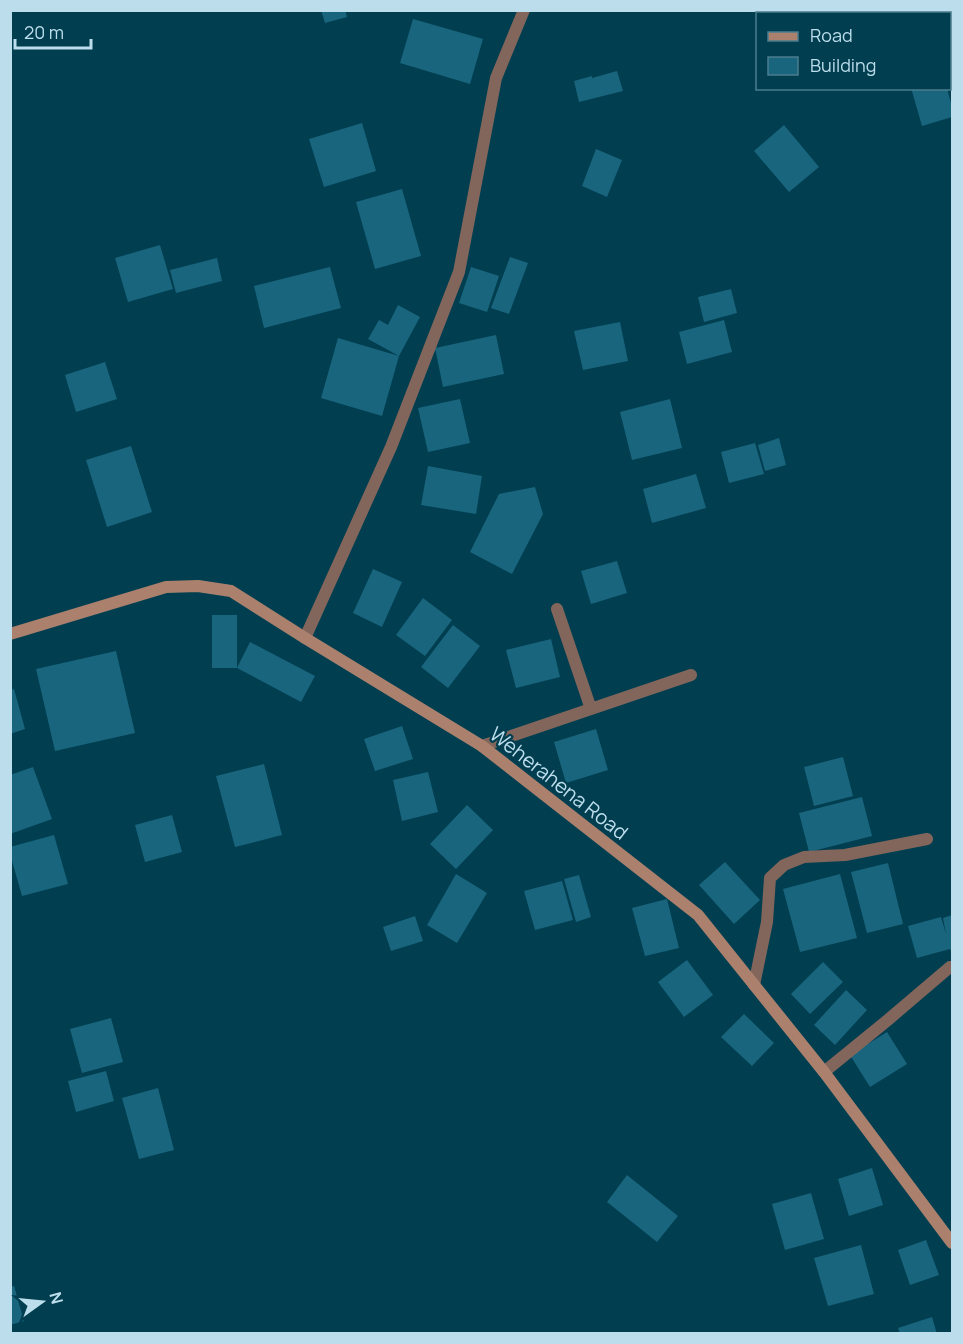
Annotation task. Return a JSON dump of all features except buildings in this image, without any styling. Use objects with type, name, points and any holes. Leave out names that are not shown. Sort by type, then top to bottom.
[{"type":"main road","name":"Weherahena Road","points":[[10,634],[166,587],[198,586],[231,591],[482,746],[698,915],[824,1072],[952,1243]]},
{"type":"street","points":[[305,638],[392,447],[459,273],[496,78],[524,10]]},
{"type":"street","points":[[557,609],[591,709]]},
{"type":"street","points":[[482,746],[691,675]]},
{"type":"street","points":[[754,986],[766,922],[770,878],[784,865],[804,857],[845,855],[927,838]]},
{"type":"street","points":[[824,1072],[950,967]]}]
